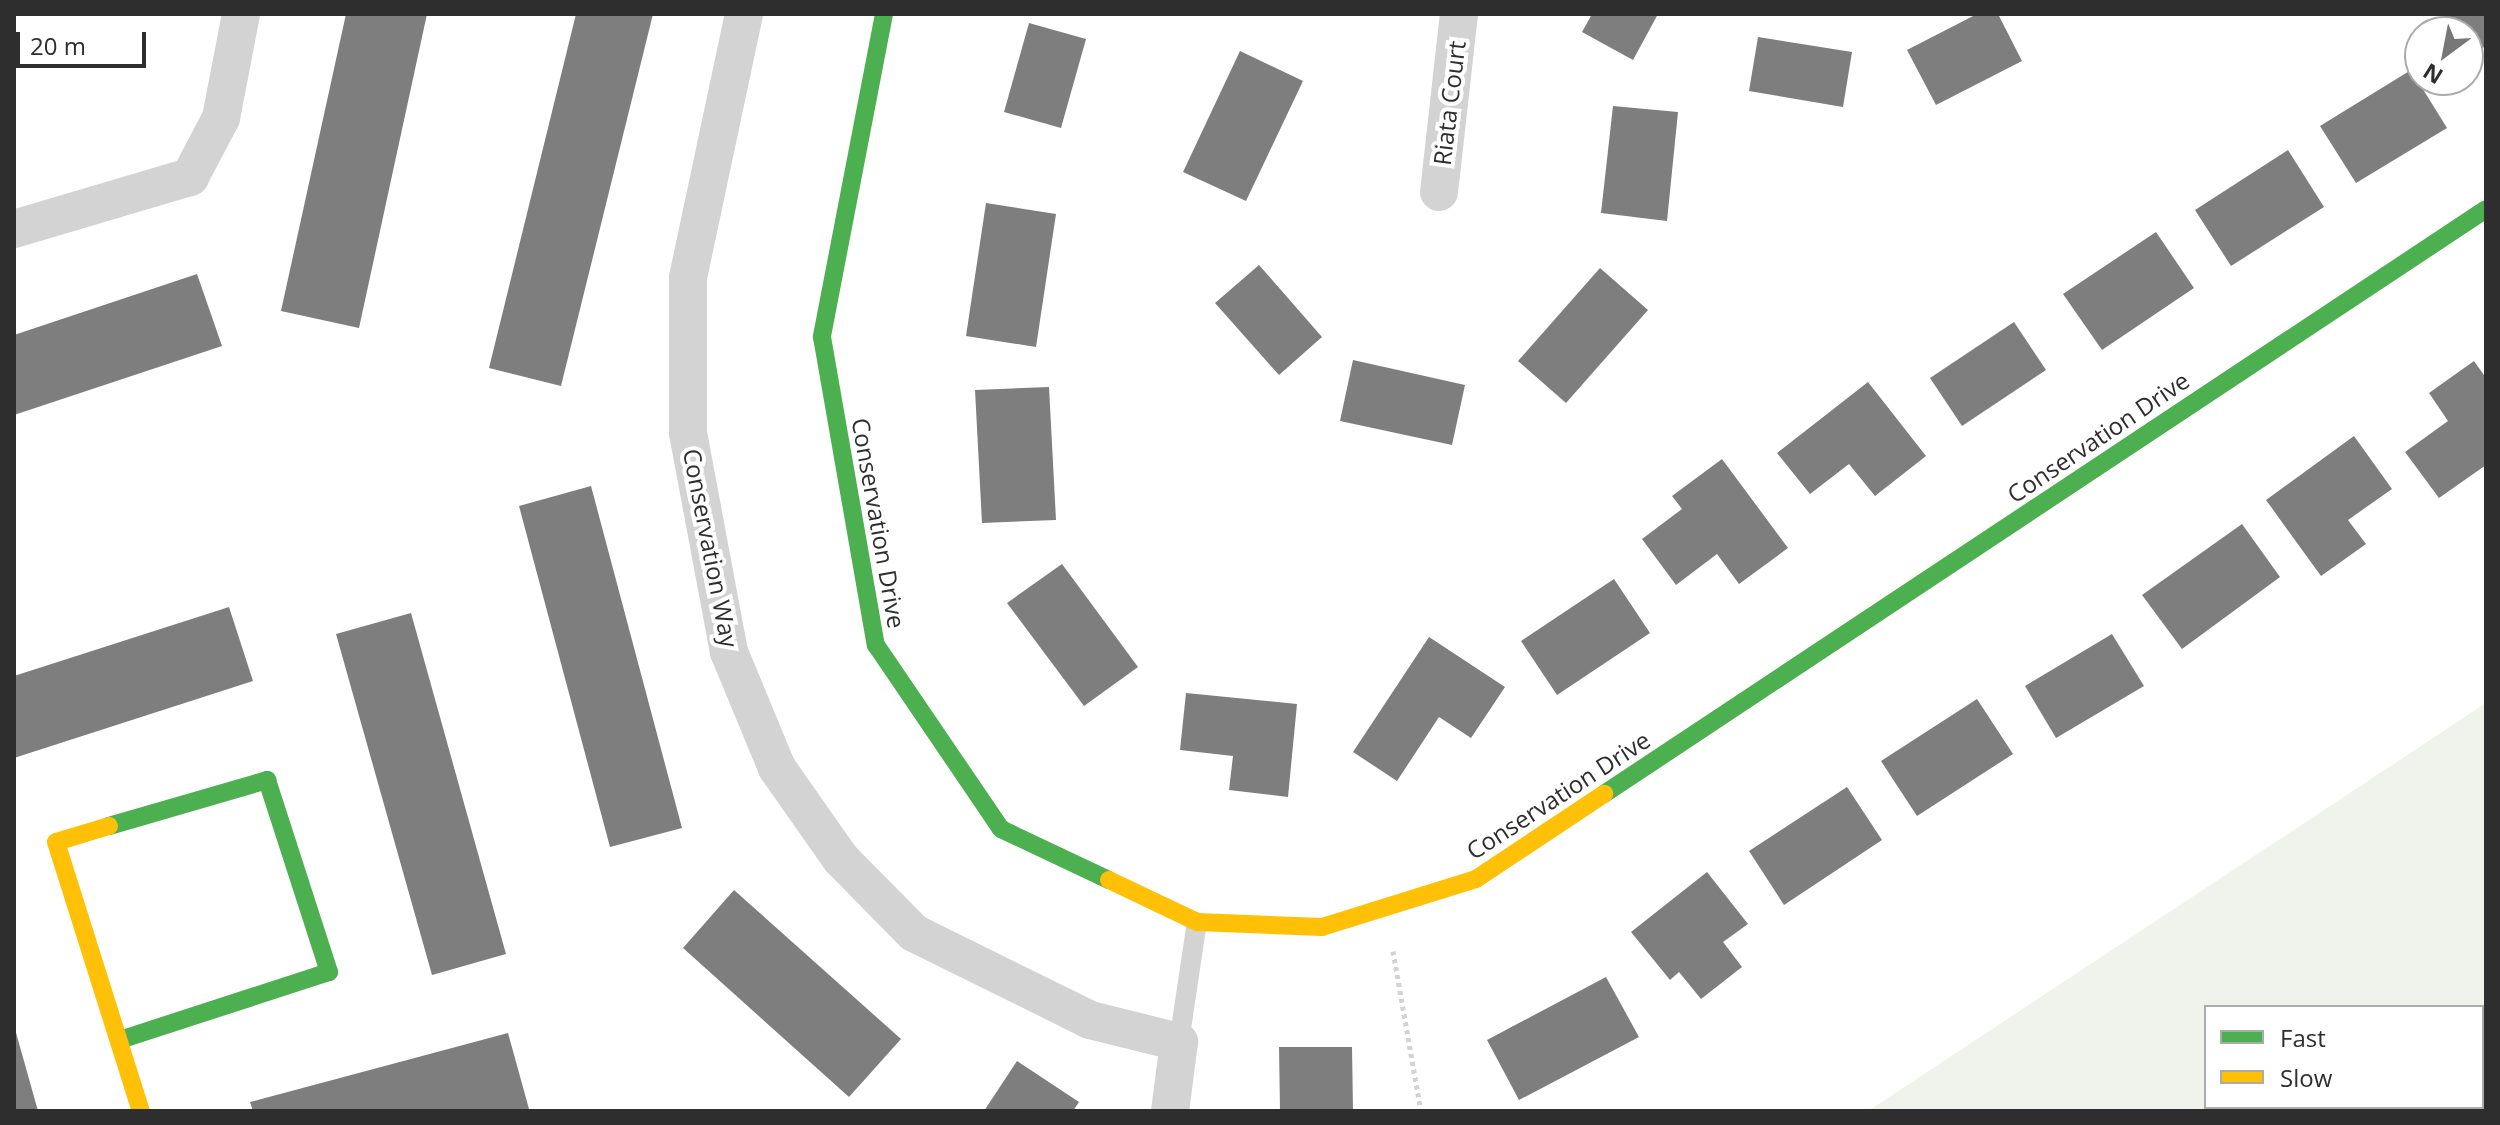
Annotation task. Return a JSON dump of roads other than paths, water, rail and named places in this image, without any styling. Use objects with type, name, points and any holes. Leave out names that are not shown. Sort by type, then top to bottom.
[{"type":"street","points":[[14,229],[190,177],[221,118],[241,14]]},
{"type":"street","name":"Conservation Way","points":[[744,14],[688,278],[688,433],[729,652],[777,768],[841,859],[914,933],[1090,1020],[1179,1042]]},
{"type":"street","name":"Conservation Drive","points":[[884,14],[822,337],[876,645],[1001,829],[1197,922],[1322,927],[1476,879],[2486,209]]},
{"type":"street","name":"Riata Court","points":[[1439,192],[1459,14]]},
{"type":"street","points":[[120,1040],[329,972],[267,780],[56,842],[141,1111]]},
{"type":"street","points":[[1170,1111],[1179,1042]]},
{"type":"lane","points":[[1179,1042],[1197,922]]}]
